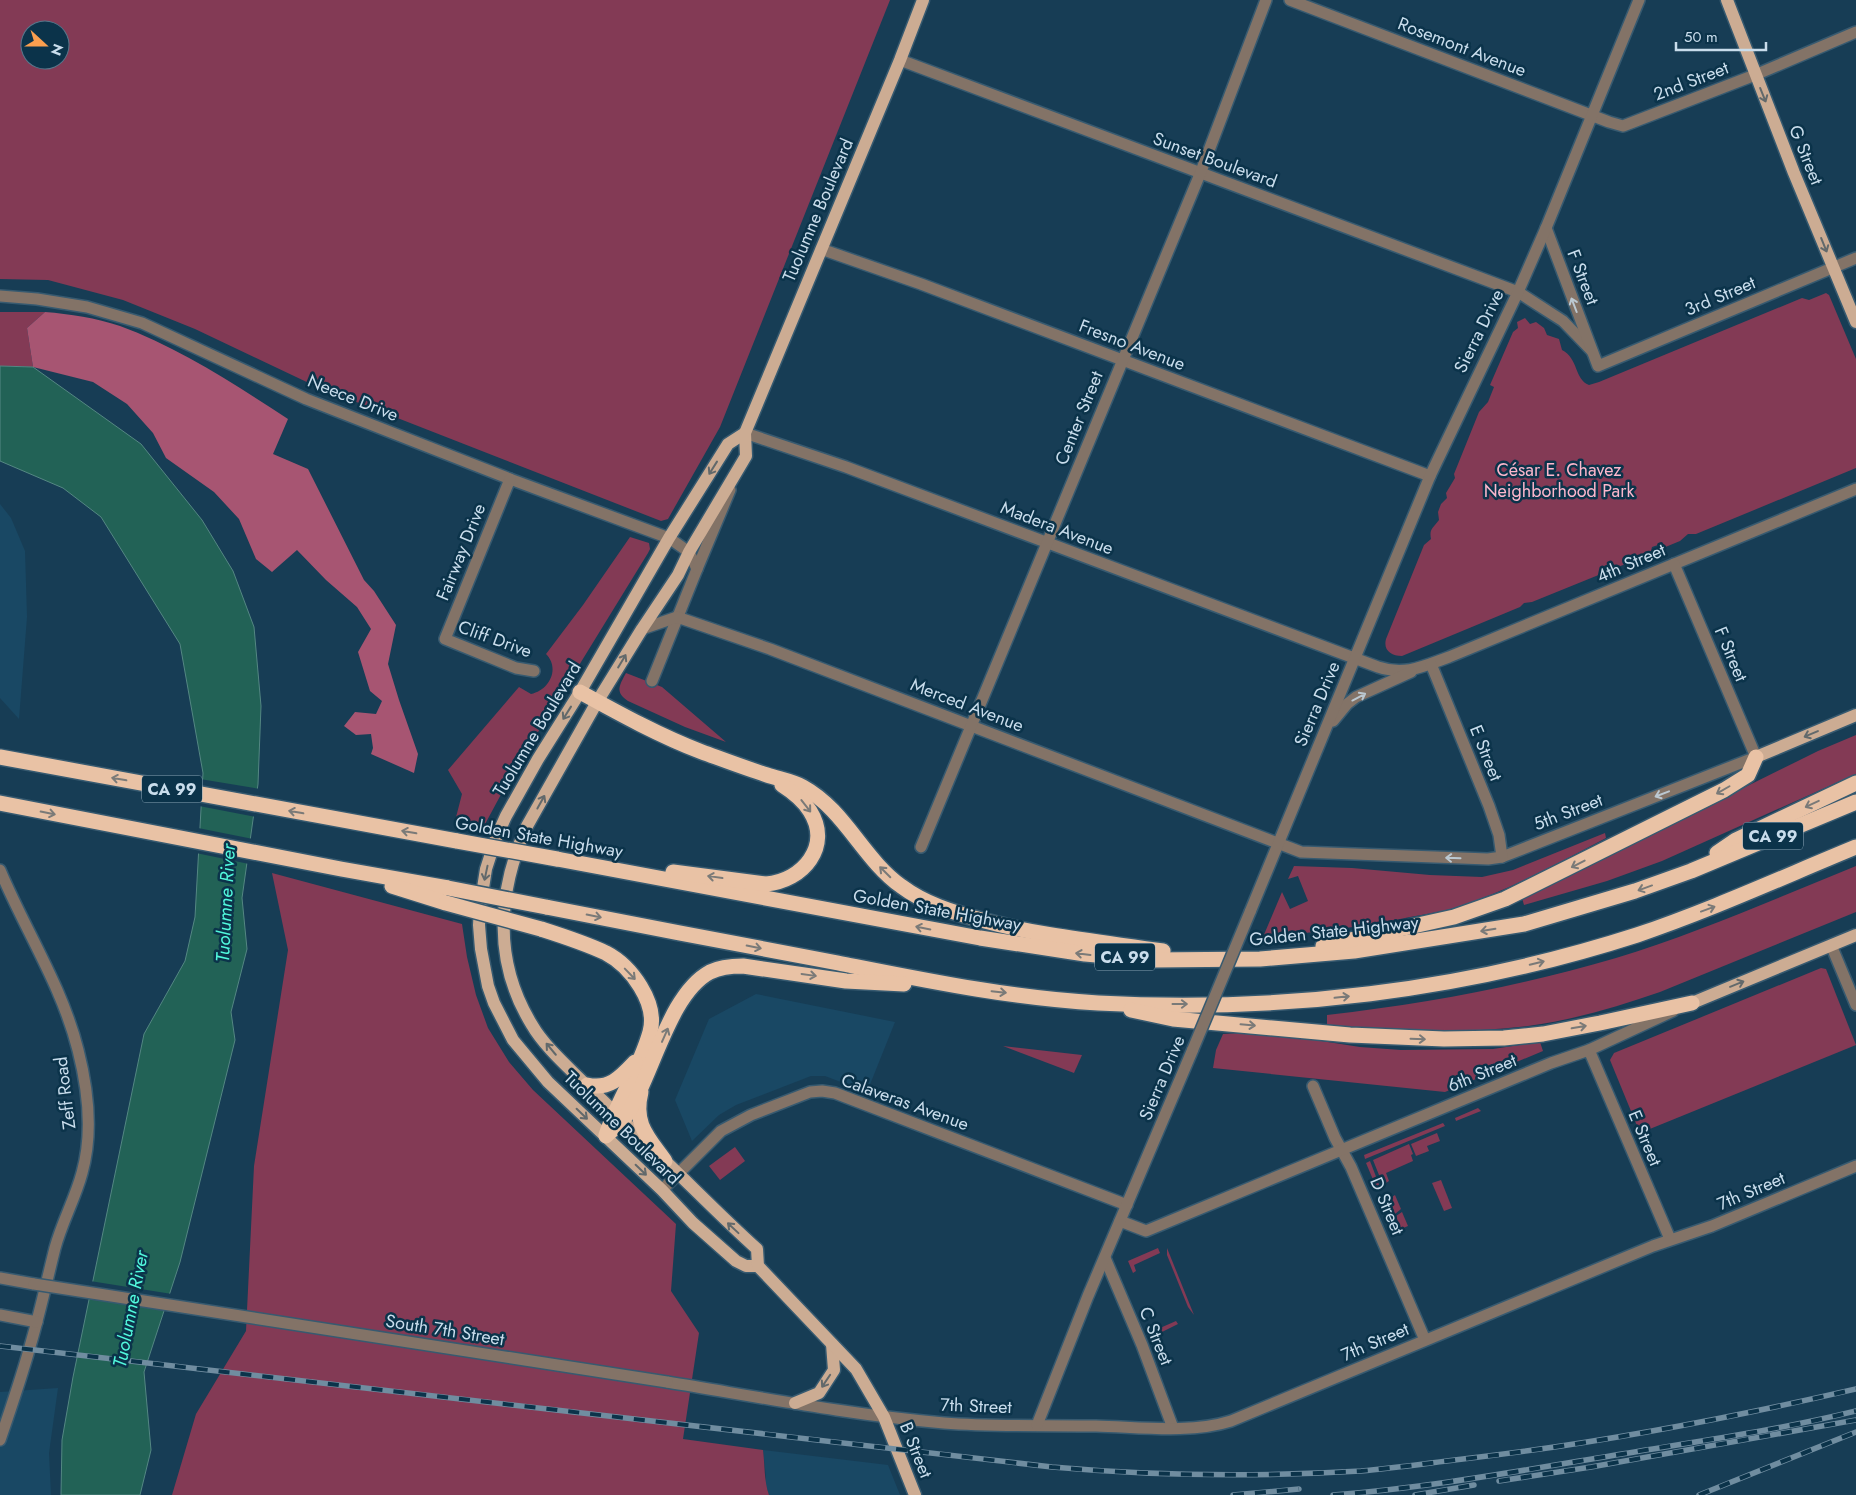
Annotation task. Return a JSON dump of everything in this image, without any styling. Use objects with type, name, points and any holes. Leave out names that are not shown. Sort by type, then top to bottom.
[{"type":"highway","points":[[580,692],[648,729],[702,752],[801,786],[817,796],[832,810],[884,871],[899,885],[918,898],[1001,925],[1052,935],[1215,960]]},
{"type":"highway","name":"Golden State Highway","points":[[0,757],[980,938],[1085,954],[1153,960],[1260,959],[1363,950],[1524,924],[1635,892],[1691,871],[1856,802]]},
{"type":"highway","points":[[1260,959],[1454,917],[1505,899],[1535,886],[1724,790],[1748,775],[1756,757]]},
{"type":"highway","points":[[557,859],[766,884],[779,883],[795,875],[805,867],[816,849],[818,840],[817,830],[810,811],[795,794],[768,776]]},
{"type":"highway","points":[[1691,871],[1736,840],[1856,783]]},
{"type":"highway","name":"CA 99","points":[[0,804],[966,988],[1096,1003],[1268,1004],[1346,997],[1460,980],[1526,965],[1639,934],[1716,906],[1856,847]]},
{"type":"highway","points":[[341,869],[446,903],[541,929],[608,954],[635,979],[644,993],[652,1017],[638,1110],[642,1128],[665,1161]]},
{"type":"highway","points":[[606,1136],[618,1117],[646,1061],[688,990],[710,972],[728,966],[743,966],[846,981],[966,988]]},
{"type":"highway","points":[[1096,1003],[1173,1019],[1359,1036],[1444,1040],[1504,1038],[1543,1034],[1692,1003]]},
{"type":"highway","points":[[586,1085],[606,1086],[646,1061]]},
{"type":"main road","name":"Tuolumne Boulevard","points":[[884,1417],[856,1369],[758,1266],[756,1250],[566,1066],[532,1027],[511,980],[503,917],[509,874],[527,826],[597,702],[678,575],[689,552],[746,456],[745,433],[900,60],[923,0]]},
{"type":"main road","name":"G Street","points":[[1727,0],[1755,75],[1856,322]]},
{"type":"main road","name":"Tuolumne Boulevard","points":[[745,433],[728,444],[538,759],[496,838],[486,869],[479,925],[481,949],[488,986],[512,1040],[548,1082],[662,1190],[693,1223],[736,1261],[746,1266],[758,1266]]},
{"type":"main road","name":"5th Street","points":[[1756,757],[1856,714]]},
{"type":"main road","name":"6th Street","points":[[1692,1003],[1856,935]]},
{"type":"main road","points":[[795,1403],[819,1393],[834,1370],[832,1344]]},
{"type":"main road","name":"B Street","points":[[884,1417],[915,1495]]},
{"type":"street","name":"Center Street","points":[[921,847],[1200,174],[1266,0]]},
{"type":"street","name":"Rosemont Avenue","points":[[1290,0],[1592,115]]},
{"type":"street","name":"Sierra Drive","points":[[1037,1425],[1430,476],[1518,292],[1639,0]]},
{"type":"street","name":"2nd Street","points":[[1592,115],[1623,126],[1755,75],[1856,32]]},
{"type":"street","name":"Sunset Boulevard","points":[[900,60],[1200,174],[1408,249],[1518,292]]},
{"type":"street","name":"F Street","points":[[1546,228],[1598,366]]},
{"type":"street","name":"Fresno Avenue","points":[[821,248],[922,284],[1430,476]]},
{"type":"street","name":"3rd Street","points":[[1598,366],[1856,258]]},
{"type":"street","points":[[1518,292],[1553,313],[1568,325],[1592,351]]},
{"type":"street","name":"Neece Drive","points":[[0,296],[87,306],[142,323],[306,399],[510,479],[670,538],[689,552]]},
{"type":"street","name":"Madera Avenue","points":[[745,433],[846,467],[1355,657]]},
{"type":"street","name":"Tuolumne Boulevard","points":[[652,681],[697,569],[720,518],[738,469]]},
{"type":"street","name":"Fairway Drive","points":[[445,639],[510,479]]},
{"type":"street","name":"4th Street","points":[[1355,657],[1389,670],[1404,671],[1431,664],[1856,488]]},
{"type":"street","points":[[689,552],[697,569]]},
{"type":"street","name":"F Street","points":[[1674,564],[1756,757]]},
{"type":"street","points":[[642,629],[678,618]]},
{"type":"street","name":"Merced Avenue","points":[[678,618],[770,650],[1278,842]]},
{"type":"street","name":"Cliff Drive","points":[[445,639],[516,668],[534,671]]},
{"type":"street","name":"E Street","points":[[1431,664],[1489,806],[1499,835],[1502,857]]},
{"type":"street","name":"4th Street","points":[[1325,730],[1347,704],[1356,697],[1419,668]]},
{"type":"street","name":"5th Street","points":[[1278,842],[1301,852],[1471,859],[1502,857],[1756,757]]},
{"type":"street","name":"Zeff Road","points":[[0,870],[69,1021],[78,1051],[87,1103],[87,1152],[82,1174],[58,1239],[37,1322],[0,1440]]},
{"type":"street","points":[[1831,945],[1856,1006]]},
{"type":"street","name":"6th Street","points":[[1120,1221],[1146,1231],[1542,1067],[1589,1050],[1692,1003]]},
{"type":"street","name":"E Street","points":[[1589,1050],[1670,1239]]},
{"type":"street","name":"D Street","points":[[1313,1086],[1335,1138],[1352,1167],[1425,1340]]},
{"type":"street","name":"Calaveras Avenue","points":[[662,1190],[721,1131],[752,1115],[810,1092],[822,1091],[835,1093],[1127,1205]]},
{"type":"street","name":"7th Street","points":[[884,1417],[994,1426],[1173,1428],[1210,1426],[1232,1421],[1670,1239],[1712,1226],[1856,1166]]},
{"type":"street","name":"C Street","points":[[1105,1258],[1142,1345],[1173,1428]]},
{"type":"street","name":"South 7th Street","points":[[0,1278],[884,1417]]},
{"type":"street","points":[[0,1315],[37,1322]]},
{"type":"shaded area","points":[[45,312],[102,321],[142,335],[206,368],[288,419],[273,454],[308,469],[364,580],[374,591],[396,625],[388,664],[418,754],[414,773],[371,754],[373,748],[371,734],[356,735],[344,726],[355,712],[376,714],[382,701],[370,691],[358,652],[371,629],[357,607],[326,580],[297,550],[272,572],[256,559],[239,519],[214,492],[166,458],[153,433],[127,404],[93,382],[33,367],[27,328]]},
{"type":"shaded area","points":[[0,504],[11,518],[25,551],[27,617],[19,719],[0,698]]},
{"type":"shaded area","points":[[756,994],[895,1022],[867,1092],[825,1076],[811,1076],[736,1105],[719,1115],[692,1141],[675,1100],[709,1019]]},
{"type":"shaded area","points":[[58,1388],[49,1453],[51,1495],[0,1495],[0,1392]]},
{"type":"shaded area","points":[[763,1450],[888,1465],[900,1495],[769,1495],[765,1483]]},
{"type":"green space","points":[[0,0],[890,0],[720,427],[668,519],[661,521],[313,385],[195,329],[123,300],[48,280],[0,279]]},
{"type":"green space","name":"César E. Chavez Neighborhood Park","points":[[1826,293],[1829,295],[1856,359],[1856,468],[1696,534],[1688,534],[1680,541],[1663,548],[1658,545],[1652,547],[1651,551],[1645,553],[1643,557],[1613,569],[1605,568],[1601,574],[1532,602],[1524,603],[1520,607],[1402,656],[1389,652],[1385,643],[1386,639],[1424,545],[1431,539],[1431,531],[1439,520],[1438,512],[1441,504],[1447,498],[1446,493],[1455,478],[1454,474],[1479,412],[1488,402],[1494,387],[1490,385],[1513,332],[1518,328],[1517,322],[1525,318],[1530,324],[1536,322],[1544,328],[1547,335],[1559,339],[1562,350],[1571,358],[1581,378],[1589,385],[1802,298],[1809,300]]},
{"type":"green space","points":[[0,312],[45,312],[27,328],[33,367],[0,366]]},
{"type":"green space","points":[[630,537],[649,543],[650,549],[648,553],[511,776],[484,826],[455,821],[462,794],[448,770],[519,687],[531,694],[538,692],[548,683],[551,678],[552,666],[546,654]]},
{"type":"green space","points":[[626,673],[662,687],[726,742],[685,727],[628,701],[620,692]]},
{"type":"green space","points":[[1856,735],[1856,774],[1662,861],[1607,881],[1524,905],[1522,898],[1818,751]]},
{"type":"green space","points":[[1605,833],[1606,838],[1551,867],[1494,894],[1455,908],[1355,927],[1263,937],[1282,892],[1290,909],[1308,901],[1298,876],[1288,879],[1294,866],[1482,877],[1513,870]]},
{"type":"green space","points":[[1856,866],[1856,912],[1660,992],[1611,1008],[1578,1017],[1503,1029],[1402,1031],[1327,1026],[1327,1015],[1437,1000],[1473,993],[1545,977],[1616,958],[1767,903]]},
{"type":"green space","points":[[272,873],[462,924],[476,995],[488,1028],[509,1062],[533,1090],[676,1224],[671,1291],[699,1333],[683,1439],[763,1450],[765,1479],[769,1495],[172,1495],[196,1414],[246,1331],[254,1166],[288,950]]},
{"type":"green space","points":[[1821,968],[1826,969],[1856,1045],[1640,1133],[1610,1060],[1614,1053]]},
{"type":"green space","points":[[1241,1033],[1401,1050],[1493,1049],[1540,1042],[1543,1051],[1445,1092],[1213,1068],[1216,1050],[1223,1034]]},
{"type":"green space","points":[[1003,1046],[1082,1055],[1074,1073]]},
{"type":"green space","points":[[1478,1108],[1481,1111],[1456,1121],[1455,1118]]},
{"type":"green space","points":[[1443,1123],[1445,1126],[1365,1159],[1364,1155]]},
{"type":"green space","points":[[1437,1133],[1440,1141],[1427,1146],[1429,1151],[1416,1156],[1411,1144]]},
{"type":"green space","points":[[1409,1144],[1413,1154],[1411,1155],[1413,1161],[1386,1173],[1389,1181],[1383,1185],[1373,1160]]},
{"type":"green space","points":[[735,1147],[745,1161],[720,1180],[709,1166]]},
{"type":"green space","points":[[1370,1161],[1380,1187],[1377,1189],[1366,1163]]},
{"type":"green space","points":[[1441,1180],[1452,1208],[1444,1211],[1432,1183]]},
{"type":"green space","points":[[1395,1195],[1401,1209],[1395,1214],[1389,1199]]},
{"type":"green space","points":[[1402,1212],[1408,1226],[1401,1229],[1396,1216]]},
{"type":"green space","points":[[1158,1248],[1160,1253],[1134,1265],[1136,1271],[1133,1273],[1128,1261]]},
{"type":"green space","points":[[1167,1248],[1194,1315],[1188,1307],[1167,1255]]},
{"type":"green space","points":[[1176,1321],[1178,1324],[1158,1334],[1154,1326],[1158,1324],[1160,1328]]},
{"type":"water","name":"Tuolumne River","points":[[0,366],[33,367],[141,444],[202,520],[233,571],[254,627],[261,706],[258,784],[242,898],[247,949],[231,1012],[235,1040],[180,1262],[144,1372],[151,1450],[140,1495],[61,1495],[62,1440],[73,1377],[144,1034],[185,961],[195,917],[203,773],[180,644],[101,517],[63,488],[0,461]]},
{"type":"pier","points":[[200,779],[260,789],[256,817],[199,806]]},
{"type":"pier","points":[[198,828],[253,839],[249,864],[196,853]]},
{"type":"pier","points":[[90,1281],[172,1294],[167,1311],[86,1298]]},
{"type":"railway","points":[[0,1346],[1052,1467],[1168,1474],[1245,1475],[1361,1471],[1512,1453],[1611,1438],[1709,1420],[1856,1389]]},
{"type":"railway","points":[[1333,1495],[1438,1484],[1507,1473],[1764,1430],[1856,1411]]},
{"type":"railway","points":[[1499,1481],[1591,1467],[1856,1420]]},
{"type":"railway","points":[[1699,1495],[1856,1432]]},
{"type":"railway","points":[[1415,1495],[1474,1485]]},
{"type":"railway","points":[[1233,1495],[1299,1489]]}]
